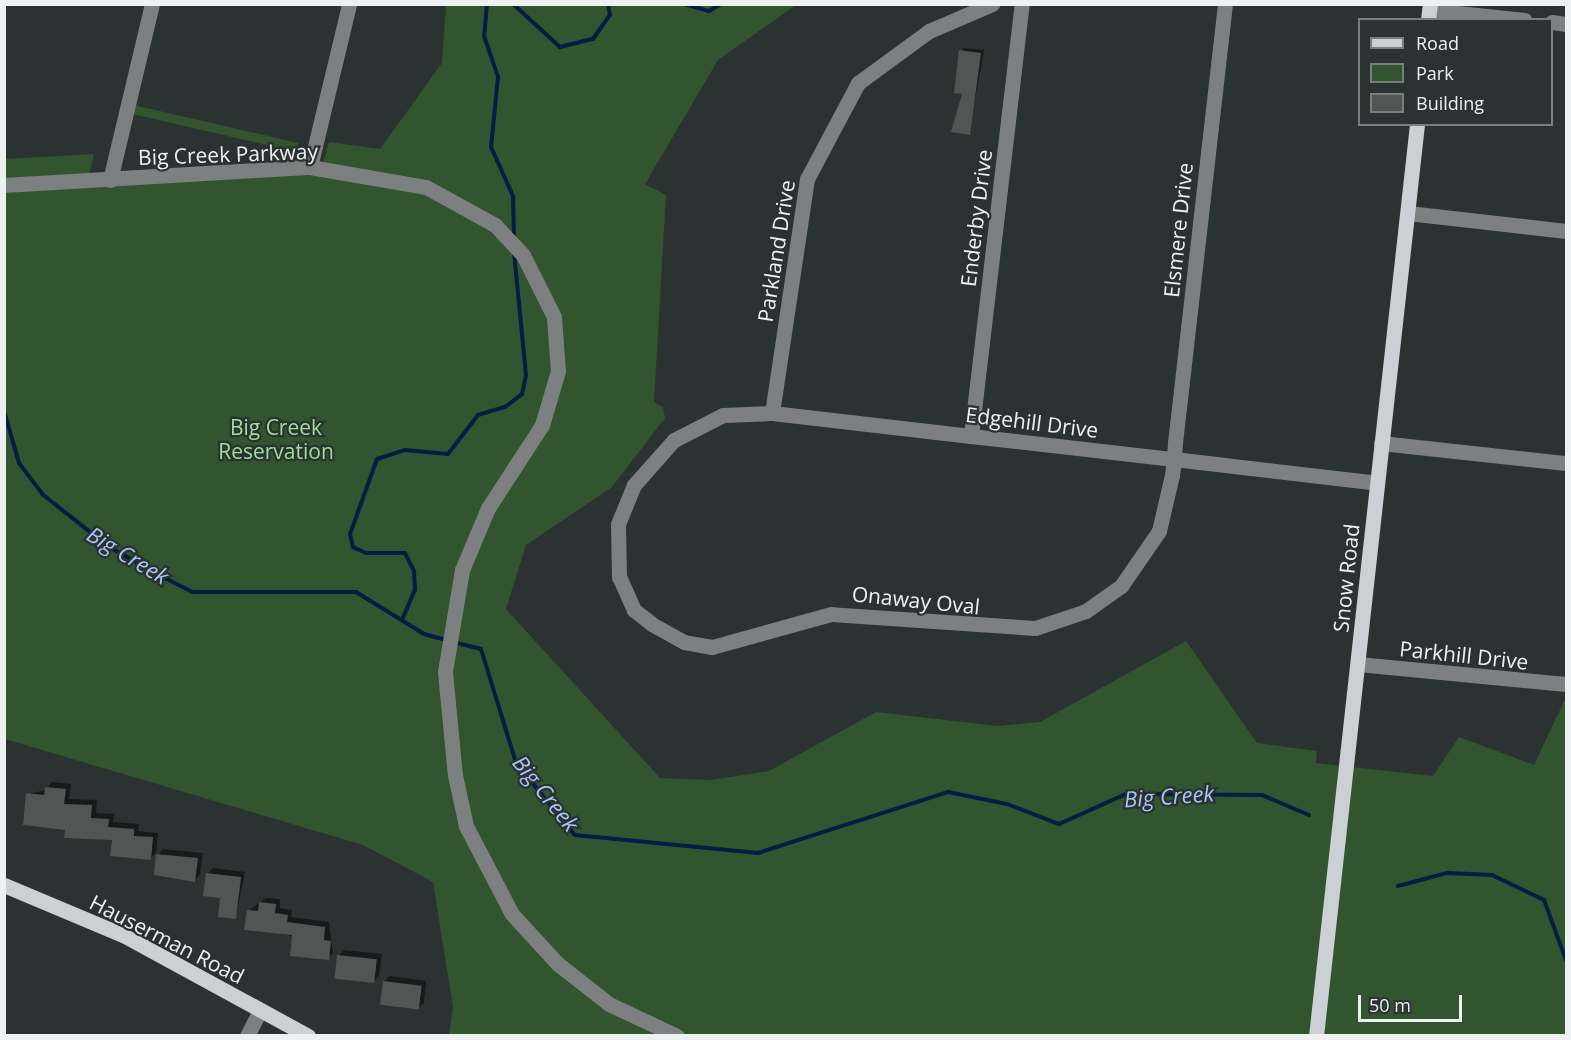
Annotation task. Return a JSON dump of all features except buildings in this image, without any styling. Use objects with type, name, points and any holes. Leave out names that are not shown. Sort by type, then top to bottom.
[{"type":"main road","name":"Snow Road","points":[[1316,1035],[1417,126]]},
{"type":"main road","name":"Hauserman Road","points":[[4,885],[123,934],[260,1011],[308,1035]]},
{"type":"street","points":[[110,180],[152,4]]},
{"type":"street","points":[[310,167],[349,4]]},
{"type":"street","name":"Parkland Drive","points":[[772,413],[807,179],[858,83],[929,31],[992,4]]},
{"type":"street","name":"Enderby Drive","points":[[971,436],[1022,4]]},
{"type":"street","name":"Elsmere Drive","points":[[1174,459],[1225,4]]},
{"type":"street","points":[[1429,11],[1503,18]]},
{"type":"street","name":"Big Creek Parkway","points":[[4,185],[310,167],[426,187],[495,225],[523,255],[554,317],[558,371],[542,425],[470,543],[452,607],[445,672],[466,826],[512,914],[558,964],[609,1004],[676,1035]]},
{"type":"street","points":[[1408,213],[1566,231]]},
{"type":"street","name":"Edgehill Drive","points":[[685,432],[723,415],[772,413],[1377,483]]},
{"type":"street","name":"Onaway Oval","points":[[685,432],[647,466],[629,495],[618,525],[616,562],[634,610],[669,635],[712,647],[831,614],[1015,630],[1071,619],[1121,586],[1149,550],[1165,512],[1174,459]]},
{"type":"street","points":[[1381,443],[1566,463]]},
{"type":"street","name":"Parkhill Drive","points":[[1358,664],[1566,684]]},
{"type":"street","points":[[247,1035],[260,1011]]},
{"type":"green space","name":"Big Creek Reservation","points":[[446,5],[796,5],[718,60],[645,184],[666,195],[654,402],[663,407],[665,418],[612,487],[526,545],[506,609],[660,778],[711,780],[769,771],[876,712],[998,726],[1040,722],[1186,641],[1257,743],[1317,751],[1316,763],[1433,776],[1459,737],[1534,765],[1566,697],[1566,1035],[449,1035],[453,1007],[433,882],[363,845],[5,739],[5,159],[94,154],[88,179],[323,163],[329,142],[380,149],[442,63]]},
{"type":"green space","points":[[132,105],[298,143],[296,152],[130,114]]},
{"type":"waterway","points":[[487,4],[484,36],[498,77],[491,147],[513,196],[514,239]]},
{"type":"waterway","points":[[513,4],[560,47],[593,39],[610,15],[608,4]]},
{"type":"waterway","points":[[684,4],[709,11],[721,4]]},
{"type":"waterway","points":[[402,620],[415,590],[414,571],[405,553],[366,553],[353,547],[350,534],[377,459],[405,450],[448,454],[478,415],[505,407],[522,394],[526,375],[514,252]]},
{"type":"waterway","name":"Big Creek","points":[[4,411],[19,463],[42,494],[109,547],[192,592],[356,592],[424,634],[446,640]]},
{"type":"waterway","name":"Big Creek","points":[[453,642],[481,649],[516,763],[575,835],[758,853],[948,792],[1007,804],[1059,824],[1126,794],[1262,795],[1309,815]]},
{"type":"waterway","name":"Big Creek","points":[[1398,886],[1447,873],[1492,875],[1544,900],[1566,960]]}]
